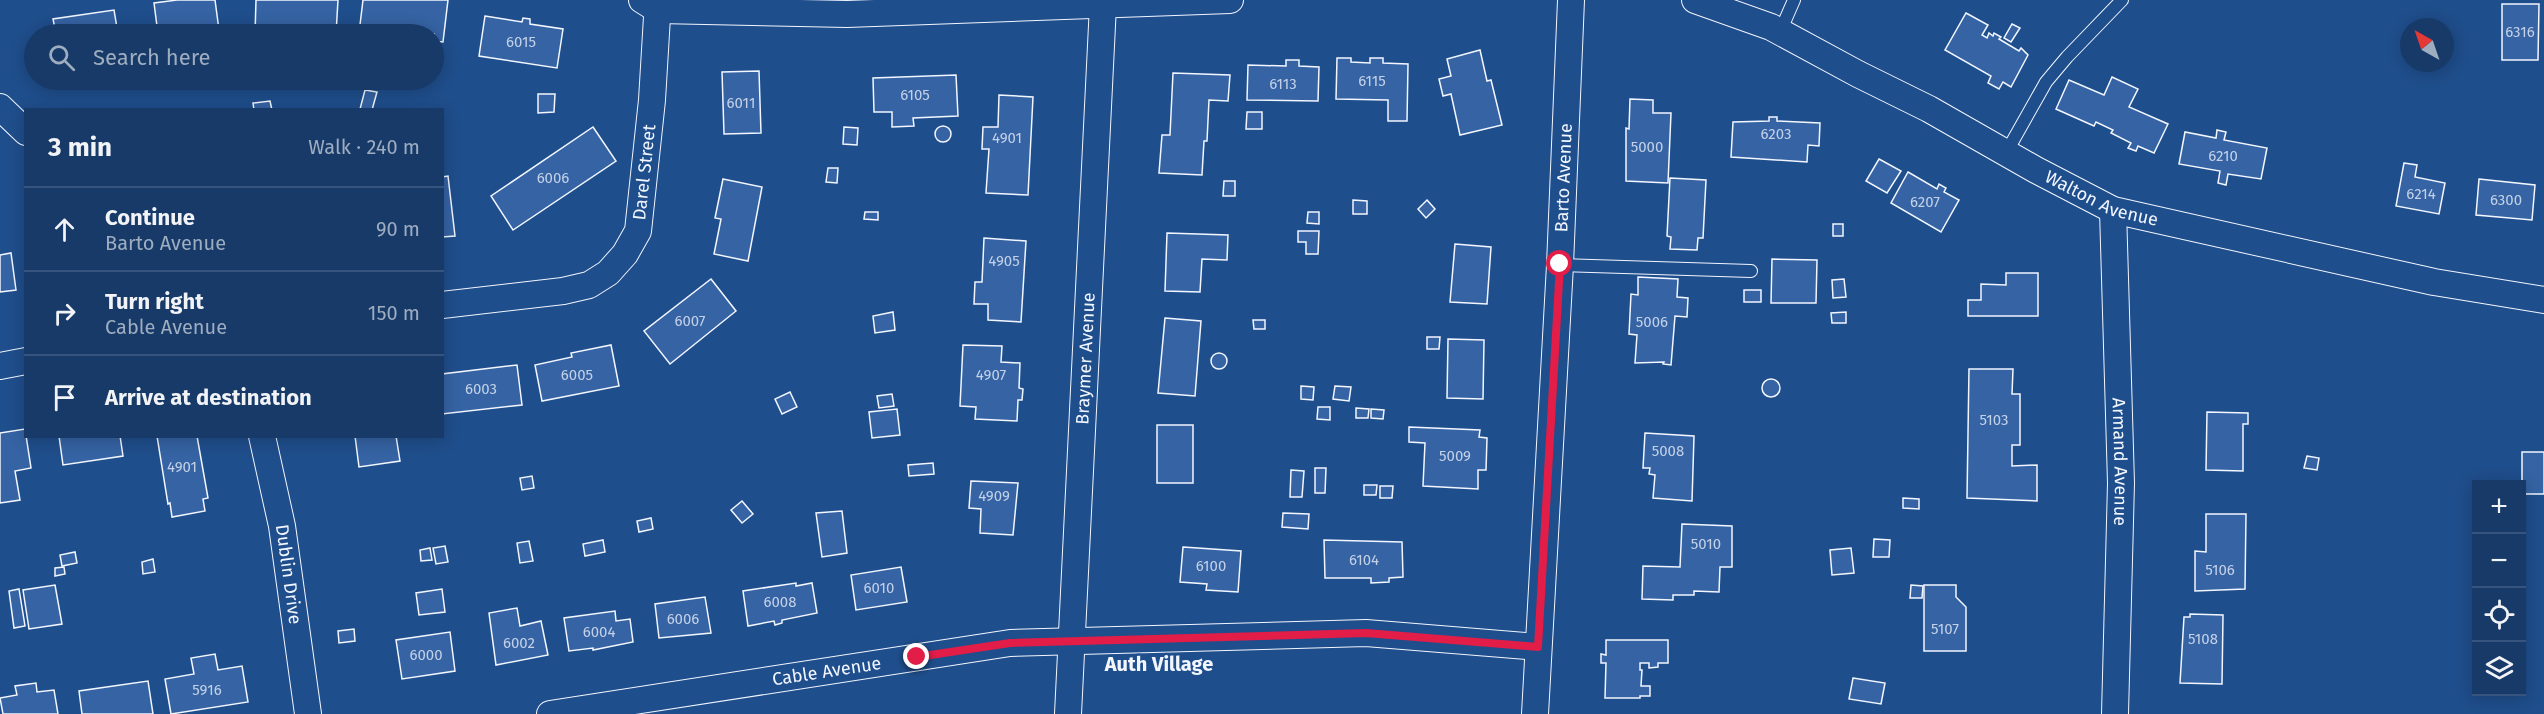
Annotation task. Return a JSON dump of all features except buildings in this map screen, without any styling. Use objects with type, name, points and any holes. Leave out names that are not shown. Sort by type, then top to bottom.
[{"type":"street","points":[[653,3],[847,14],[1230,0]]},
{"type":"street","name":"Barto Avenue","points":[[1535,714],[1560,264],[1571,0]]},
{"type":"street","name":"Walton Avenue","points":[[1695,0],[1780,32],[1929,109],[2113,210],[2434,282],[2544,300]]},
{"type":"street","name":"Darel Street","points":[[444,305],[562,291],[589,285],[608,273],[625,254],[638,231],[653,3]]},
{"type":"street","name":"Braymer Avenue","points":[[1068,714],[1103,5]]},
{"type":"street","points":[[0,107],[24,130]]},
{"type":"street","name":"Armand Avenue","points":[[2113,210],[2121,483],[2115,714]]},
{"type":"street","points":[[0,366],[24,361]]},
{"type":"street","name":"Dublin Drive","points":[[262,438],[282,526],[308,714]]},
{"type":"street","name":"Cable Avenue","points":[[550,714],[1010,643],[1366,633],[1538,647]]},
{"type":"lane","points":[[1780,32],[1794,0]]},
{"type":"lane","points":[[2006,153],[2046,82],[2122,0]]},
{"type":"lane","points":[[1560,264],[1751,271]]},
{"type":"district","name":"Auth Village","points":[[1159,664]]},
{"type":"route","points":[[917,657],[1010,643],[1366,633],[1538,647],[1560,264]]}]
